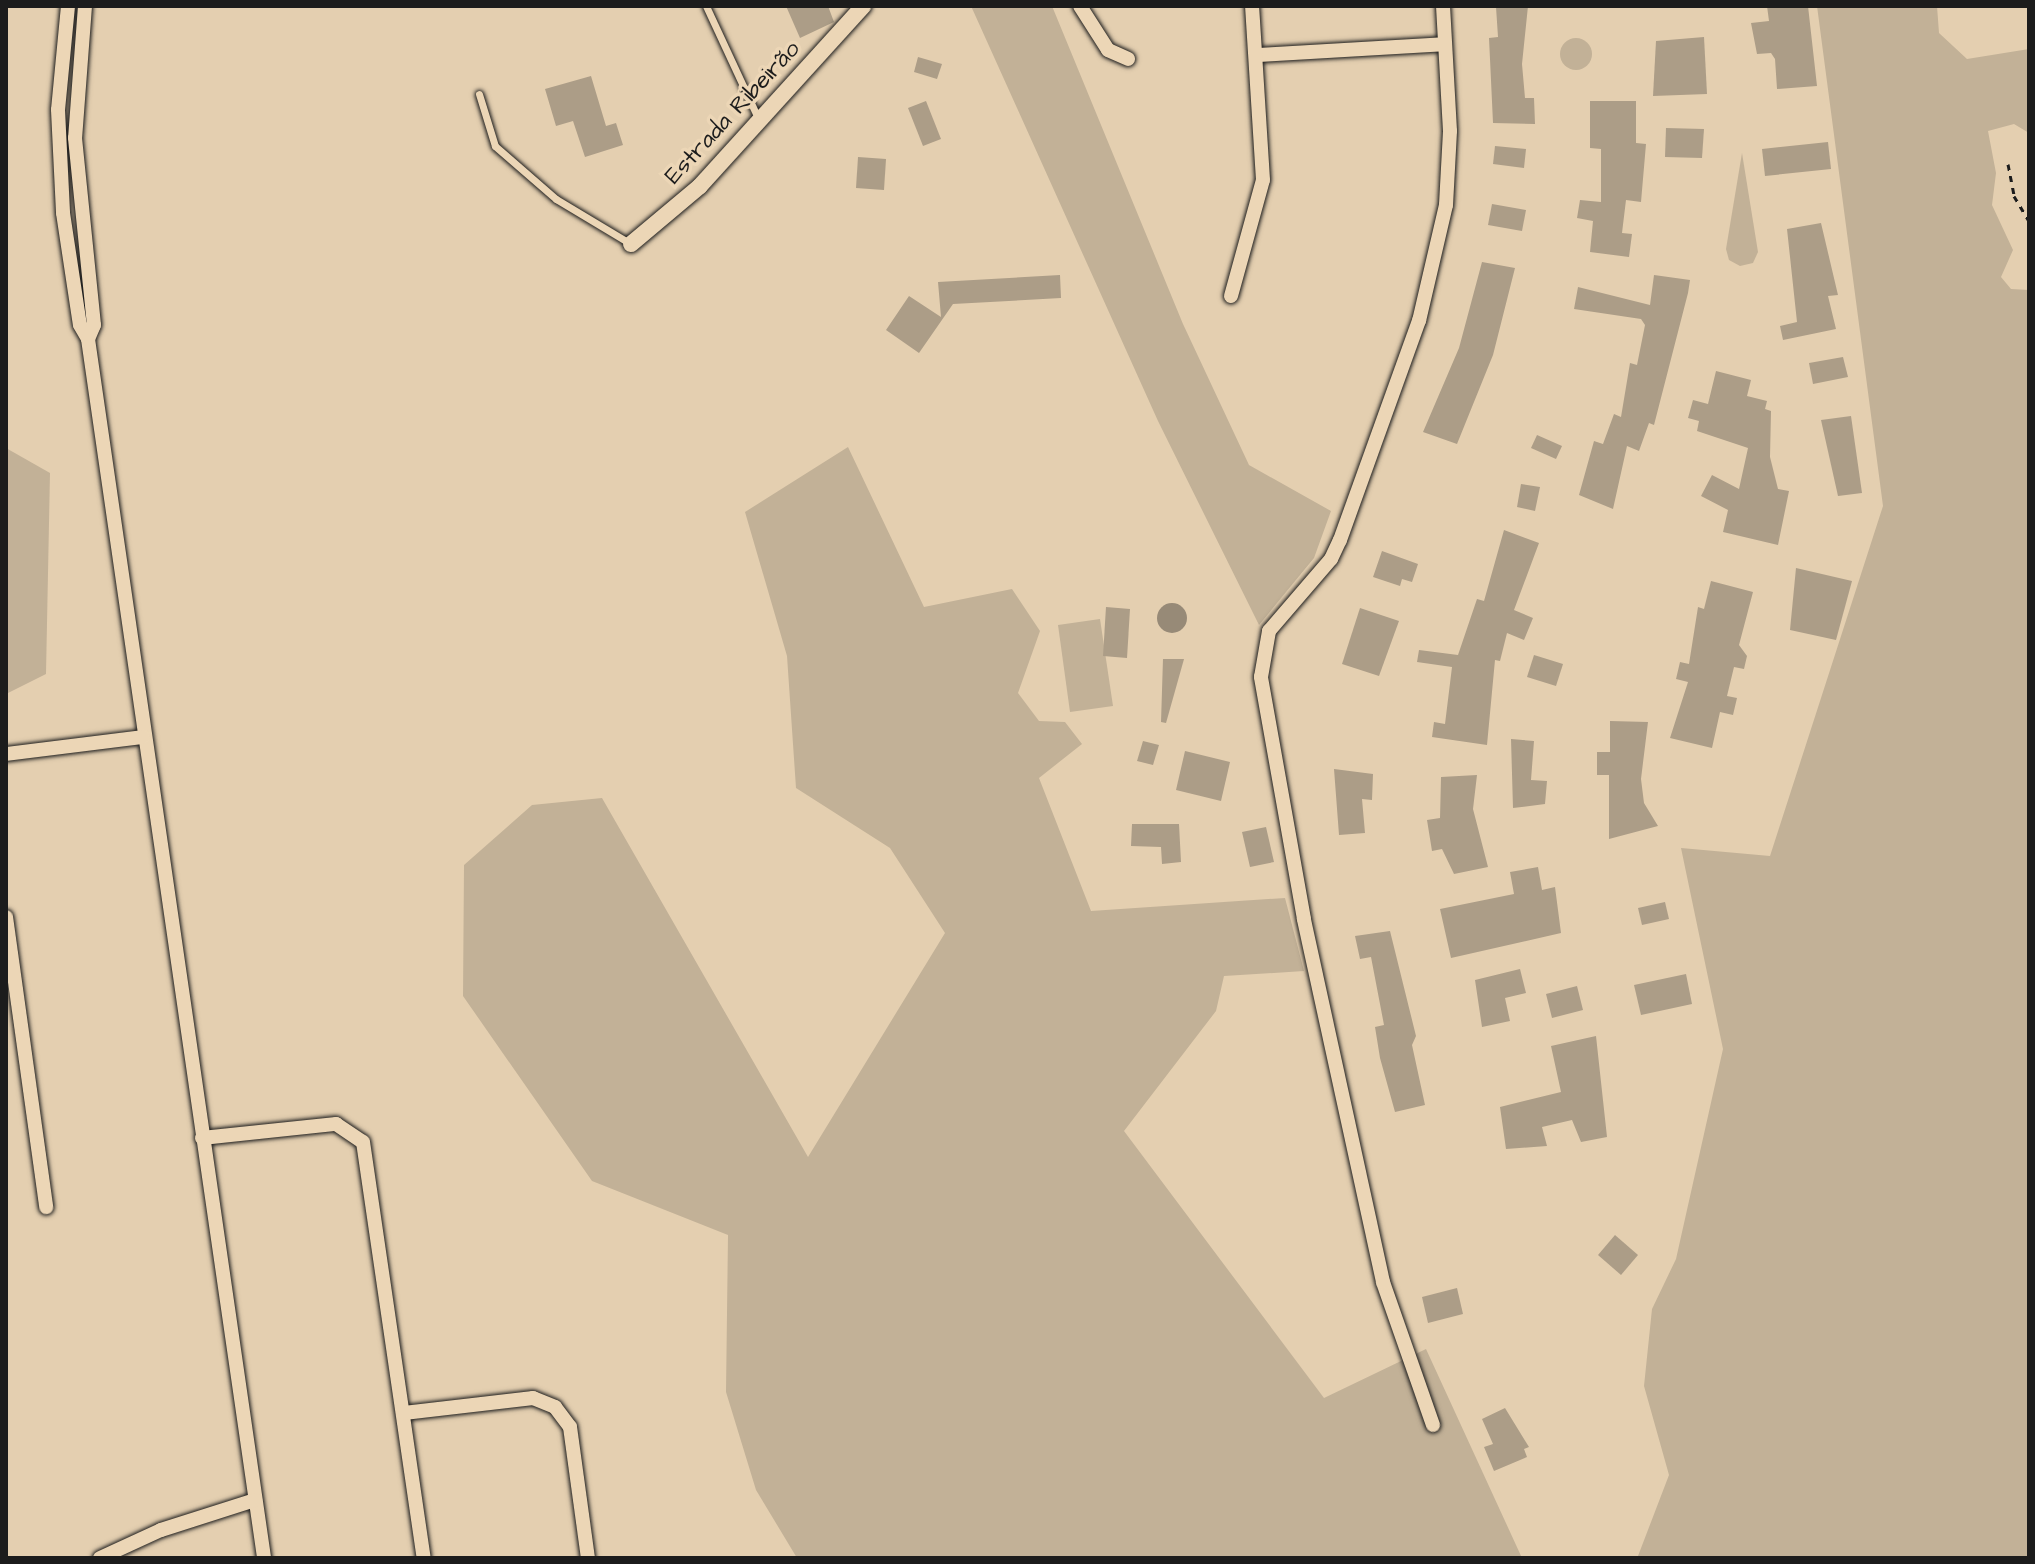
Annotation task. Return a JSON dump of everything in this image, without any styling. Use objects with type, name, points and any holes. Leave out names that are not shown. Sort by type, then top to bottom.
[{"type":"street","points":[[68,6],[58,143],[81,282],[94,325],[88,339],[143,737],[264,1558]]},
{"type":"street","points":[[81,282],[75,138],[85,6]]},
{"type":"street","name":"Estrada Ribeirão","points":[[631,244],[674,212],[863,6]]},
{"type":"street","points":[[1080,6],[1108,50],[1128,59]]},
{"type":"street","points":[[1231,296],[1263,180],[1252,6]]},
{"type":"street","points":[[1433,1425],[1383,1282],[1304,919],[1262,705],[1269,631],[1331,559],[1419,321],[1446,205],[1450,131],[1443,6]]},
{"type":"street","points":[[1257,55],[1445,44]]},
{"type":"street","points":[[6,754],[143,737]]},
{"type":"street","points":[[6,917],[46,1207]]},
{"type":"street","points":[[202,1138],[328,1124],[358,1135],[366,1150],[424,1558]]},
{"type":"street","points":[[404,1413],[533,1398],[555,1407],[570,1427],[588,1558]]},
{"type":"street","points":[[100,1558],[161,1530],[255,1500]]},
{"type":"lane","points":[[706,6],[759,121]]},
{"type":"lane","points":[[479,94],[495,146],[556,199],[631,244]]},
{"type":"path","points":[[2008,164],[2014,196],[2029,221]]},
{"type":"shaded area","points":[[971,6],[1052,6],[1183,324],[1249,465],[1331,511],[1314,558],[1259,625],[1158,421]]},
{"type":"shaded area","points":[[1817,6],[1937,6],[1939,33],[1967,59],[2029,49],[2029,133],[2014,124],[1988,131],[1996,173],[1992,205],[2013,250],[2001,277],[2011,289],[2029,290],[2029,1558],[1627,1558],[1638,1556],[1669,1475],[1644,1386],[1652,1309],[1676,1259],[1723,1049],[1681,848],[1770,856],[1883,506]]},
{"type":"shaded area","points":[[1576,38],[1587,43],[1592,54],[1587,65],[1576,70],[1565,65],[1560,54],[1565,43]]},
{"type":"shaded area","points":[[1742,153],[1758,252],[1753,263],[1740,266],[1729,260],[1726,249]]},
{"type":"shaded area","points":[[848,447],[924,607],[1012,589],[1040,631],[1018,693],[1039,721],[1065,722],[1082,744],[1039,778],[1091,911],[1285,898],[1304,971],[1224,976],[1216,1011],[1124,1131],[1324,1398],[1426,1349],[1522,1558],[797,1558],[756,1490],[726,1392],[728,1235],[592,1181],[463,996],[464,865],[532,805],[602,798],[808,1157],[945,933],[890,848],[796,788],[787,656],[745,512]]},
{"type":"shaded area","points":[[6,448],[50,473],[46,674],[6,694]]},
{"type":"shaded area","points":[[1172,603],[1178,604],[1186,612],[1186,624],[1178,632],[1172,633],[1166,632],[1158,624],[1157,618],[1158,612],[1166,604]]},
{"type":"shaded area","points":[[1100,619],[1113,706],[1070,712],[1058,625]]},
{"type":"building","points":[[786,6],[828,6],[834,22],[800,38]]},
{"type":"building","points":[[1528,6],[1522,64],[1525,98],[1534,98],[1535,124],[1493,123],[1489,38],[1498,37],[1496,7]]},
{"type":"building","points":[[1767,6],[1808,6],[1817,86],[1777,89],[1775,59],[1771,53],[1757,54],[1751,23],[1769,21]]},
{"type":"building","points":[[1704,37],[1707,94],[1653,96],[1656,41]]},
{"type":"building","points":[[918,57],[942,64],[937,79],[914,72]]},
{"type":"building","points":[[591,76],[606,126],[616,123],[623,145],[585,157],[573,121],[556,126],[545,89]]},
{"type":"building","points":[[926,101],[941,139],[923,146],[908,108]]},
{"type":"building","points":[[1590,101],[1636,101],[1636,143],[1646,144],[1641,202],[1626,200],[1622,233],[1632,234],[1629,257],[1590,252],[1593,221],[1577,218],[1580,200],[1601,202],[1601,149],[1590,148]]},
{"type":"building","points":[[1666,128],[1704,129],[1702,158],[1665,157]]},
{"type":"building","points":[[1828,142],[1831,169],[1765,176],[1762,149]]},
{"type":"building","points":[[1495,146],[1526,149],[1524,168],[1493,164]]},
{"type":"building","points":[[858,157],[886,159],[884,190],[856,188]]},
{"type":"building","points":[[1492,204],[1526,210],[1522,231],[1488,225]]},
{"type":"building","points":[[1821,223],[1838,295],[1828,296],[1836,329],[1783,340],[1780,326],[1797,322],[1787,229]]},
{"type":"building","points":[[1482,262],[1515,268],[1493,355],[1457,444],[1423,432],[1459,348]]},
{"type":"building","points":[[1060,275],[1061,298],[953,304],[919,353],[886,330],[909,296],[941,317],[938,282]]},
{"type":"building","points":[[1654,275],[1690,280],[1688,293],[1654,425],[1649,423],[1639,451],[1627,446],[1613,509],[1579,495],[1594,441],[1603,444],[1614,414],[1621,417],[1630,363],[1637,365],[1645,325],[1641,319],[1574,309],[1578,287],[1650,305]]},
{"type":"building","points":[[1843,357],[1848,377],[1813,384],[1809,363]]},
{"type":"building","points":[[1716,371],[1751,380],[1747,396],[1767,401],[1765,409],[1771,411],[1770,457],[1778,489],[1789,491],[1778,545],[1723,532],[1728,510],[1701,496],[1712,475],[1739,489],[1748,448],[1697,431],[1699,421],[1688,418],[1693,400],[1708,404]]},
{"type":"building","points":[[1851,416],[1862,493],[1838,496],[1821,420]]},
{"type":"building","points":[[1537,435],[1562,446],[1556,459],[1531,448]]},
{"type":"building","points":[[1521,484],[1540,487],[1535,511],[1517,507]]},
{"type":"building","points":[[1504,530],[1539,543],[1514,610],[1533,618],[1524,640],[1507,633],[1500,661],[1495,660],[1487,745],[1432,737],[1434,722],[1445,724],[1452,667],[1417,662],[1419,650],[1458,655],[1477,599],[1484,601]]},
{"type":"building","points":[[1382,551],[1418,564],[1412,582],[1402,579],[1400,586],[1373,577]]},
{"type":"building","points":[[1796,568],[1852,581],[1836,640],[1790,630]]},
{"type":"building","points":[[1711,581],[1753,592],[1739,645],[1747,656],[1744,669],[1734,667],[1727,696],[1737,698],[1733,715],[1720,712],[1712,748],[1670,738],[1688,682],[1676,679],[1680,662],[1689,664],[1698,607],[1704,609]]},
{"type":"building","points":[[1106,607],[1130,609],[1127,658],[1103,656]]},
{"type":"building","points":[[1360,608],[1399,621],[1379,676],[1342,664]]},
{"type":"building","points":[[1534,655],[1563,664],[1556,686],[1527,677]]},
{"type":"building","points":[[1163,659],[1184,659],[1166,723],[1161,722]]},
{"type":"building","points":[[1610,721],[1648,722],[1641,779],[1644,803],[1658,826],[1609,839],[1609,775],[1597,775],[1597,752],[1610,752]]},
{"type":"building","points":[[1511,739],[1534,741],[1531,780],[1547,781],[1545,804],[1513,808]]},
{"type":"building","points":[[1143,741],[1159,745],[1153,765],[1137,761]]},
{"type":"building","points":[[1185,751],[1230,762],[1221,801],[1176,790]]},
{"type":"building","points":[[1334,769],[1373,774],[1372,800],[1362,799],[1365,833],[1339,835]]},
{"type":"building","points":[[1477,775],[1473,809],[1488,867],[1454,874],[1442,849],[1432,851],[1427,820],[1440,818],[1441,777]]},
{"type":"building","points":[[1132,824],[1179,824],[1181,862],[1162,864],[1161,847],[1131,846]]},
{"type":"building","points":[[1266,827],[1274,862],[1250,867],[1242,832]]},
{"type":"building","points":[[1538,867],[1542,890],[1555,887],[1561,933],[1451,958],[1440,909],[1514,894],[1510,872]]},
{"type":"building","points":[[1665,902],[1669,919],[1642,925],[1638,908]]},
{"type":"building","points":[[1390,931],[1416,1036],[1412,1045],[1425,1105],[1395,1112],[1375,1027],[1384,1025],[1371,957],[1360,959],[1355,936]]},
{"type":"building","points":[[1520,969],[1526,993],[1505,998],[1510,1021],[1482,1027],[1475,980]]},
{"type":"building","points":[[1686,974],[1692,1004],[1641,1015],[1634,985]]},
{"type":"building","points":[[1577,986],[1583,1010],[1552,1018],[1546,994]]},
{"type":"building","points":[[1596,1036],[1607,1137],[1581,1142],[1572,1120],[1542,1127],[1547,1146],[1506,1149],[1500,1107],[1561,1092],[1551,1046]]},
{"type":"building","points":[[1615,1235],[1638,1255],[1621,1275],[1598,1255]]},
{"type":"building","points":[[1457,1288],[1463,1314],[1428,1323],[1422,1297]]},
{"type":"building","points":[[1505,1408],[1529,1447],[1524,1449],[1527,1457],[1494,1471],[1484,1447],[1493,1444],[1482,1419]]}]
